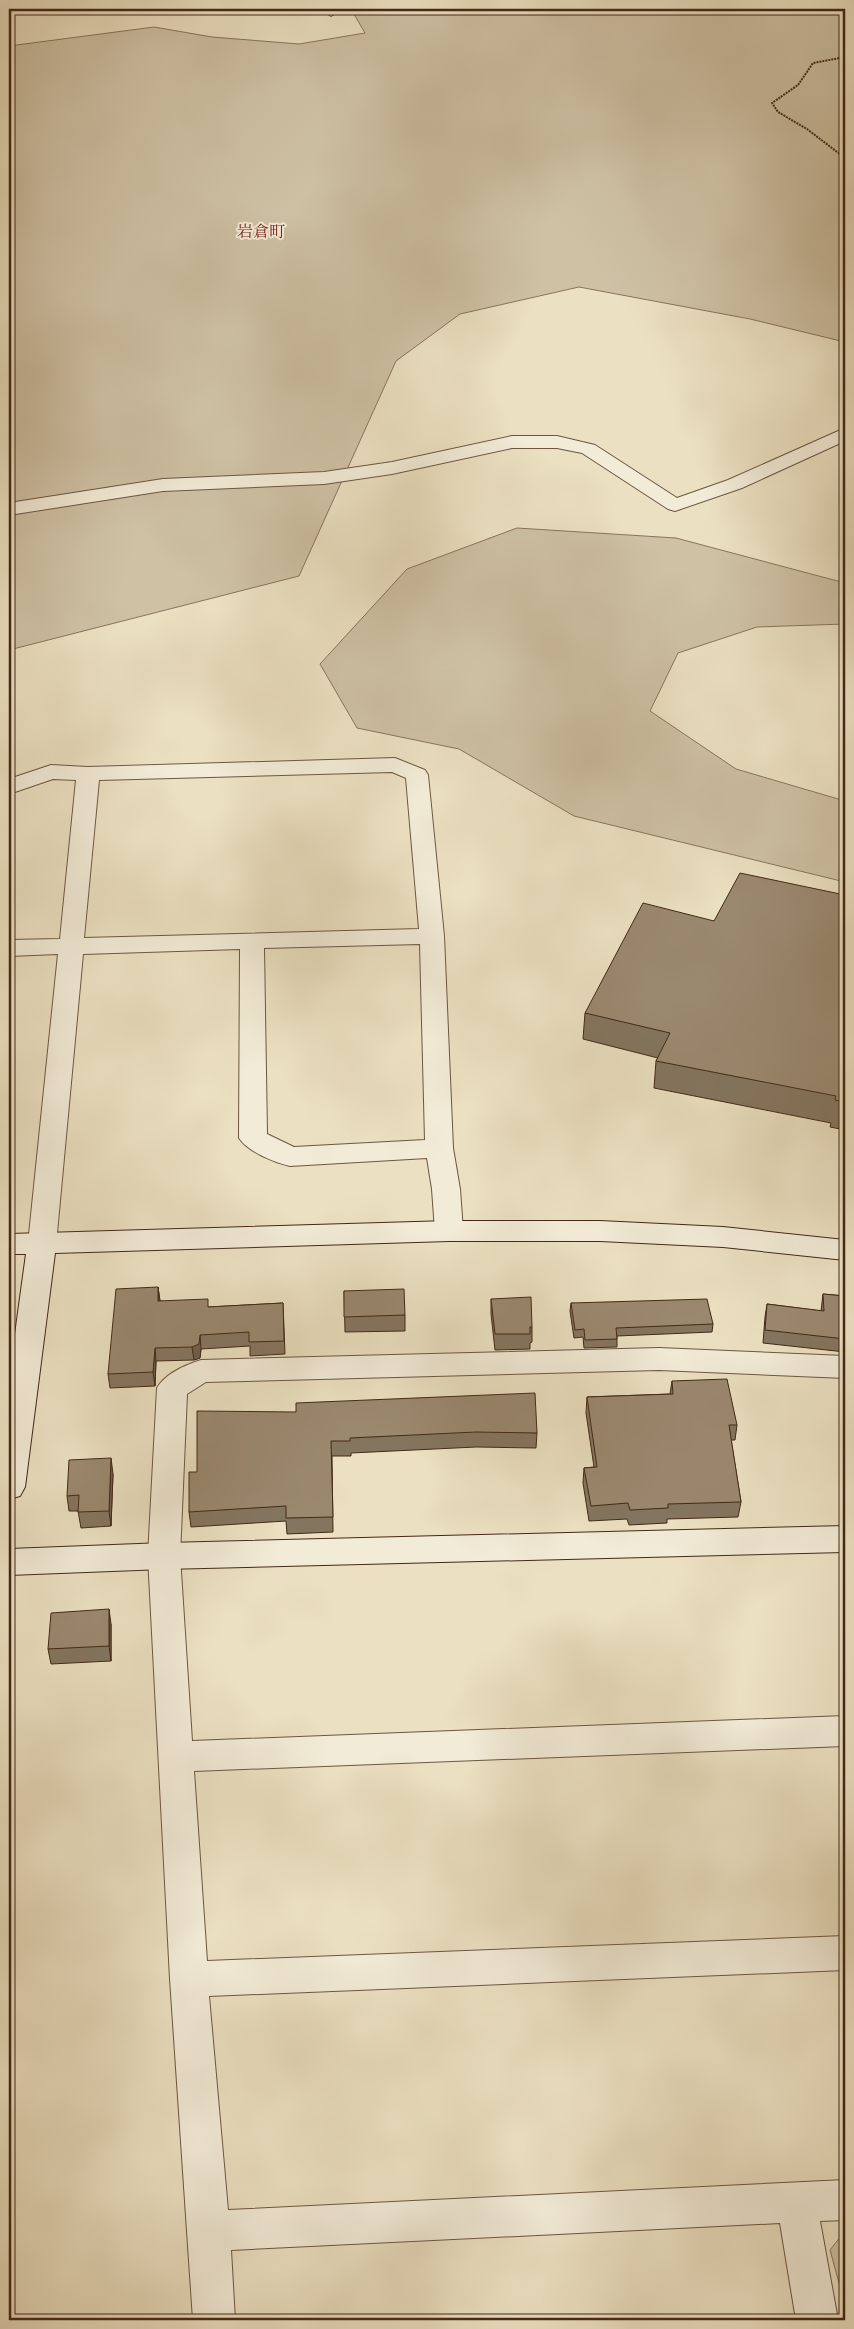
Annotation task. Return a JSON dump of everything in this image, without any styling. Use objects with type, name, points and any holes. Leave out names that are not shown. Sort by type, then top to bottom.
[{"type":"street","points":[[9,509],[94,494],[163,486],[324,478],[392,468],[512,442],[557,442],[588,449],[675,505],[735,484],[845,434]]},
{"type":"street","points":[[9,787],[51,772],[88,774],[395,765],[417,775],[432,936],[438,1148],[446,1189],[450,1231]]},
{"type":"street","points":[[9,1487],[42,1244],[88,774]]},
{"type":"street","points":[[9,948],[432,936]]},
{"type":"street","points":[[252,942],[253,1138],[290,1157],[438,1148]]},
{"type":"street","points":[[9,1244],[450,1231],[600,1231],[713,1237],[845,1250]]},
{"type":"street","points":[[214,2320],[209,2231],[189,1979],[164,1556],[172,1388],[201,1371],[659,1359],[845,1366]]},
{"type":"street","points":[[9,1562],[164,1556],[845,1539]]},
{"type":"street","points":[[176,1757],[845,1731]]},
{"type":"street","points":[[189,1979],[845,1954]]},
{"type":"street","points":[[209,2231],[845,2200]]},
{"type":"street","points":[[796,2203],[817,2320]]},
{"type":"path","points":[[845,57],[826,59],[813,63],[798,85],[775,98],[772,103],[778,112],[808,129],[845,158]]},
{"type":"shaded area","points":[[351,9],[845,9],[845,342],[750,319],[579,287],[460,314],[396,361],[299,576],[9,650],[9,46],[154,27],[212,37],[299,44],[365,33]]},
{"type":"shaded area","points":[[517,528],[676,538],[845,583],[845,624],[757,627],[678,653],[650,711],[736,769],[845,801],[845,882],[574,816],[459,749],[357,728],[320,664],[407,569]]},
{"type":"shaded area","points":[[845,2231],[845,2305],[830,2250]]},
{"type":"building","points":[[740,873],[845,895],[845,1102],[835,1100],[836,1096],[656,1061],[670,1033],[585,1013],[643,903],[714,921]]},
{"type":"building","points":[[158,1287],[158,1301],[208,1299],[208,1307],[283,1303],[284,1341],[249,1342],[249,1332],[200,1335],[199,1344],[192,1347],[155,1348],[153,1372],[108,1374],[116,1289]]},
{"type":"building","points":[[404,1289],[405,1315],[344,1317],[344,1291]]},
{"type":"building","points":[[823,1294],[845,1296],[845,1339],[765,1330],[767,1304],[824,1311]]},
{"type":"building","points":[[531,1297],[532,1327],[530,1327],[530,1334],[495,1334],[491,1299]]},
{"type":"building","points":[[707,1299],[713,1324],[616,1328],[617,1339],[585,1340],[584,1329],[575,1330],[571,1303]]},
{"type":"building","points":[[727,1379],[737,1425],[729,1425],[741,1502],[668,1504],[668,1508],[630,1510],[628,1503],[591,1506],[584,1468],[597,1467],[587,1397],[673,1394],[672,1381]]},
{"type":"building","points":[[535,1393],[537,1433],[476,1432],[350,1438],[350,1441],[331,1441],[333,1517],[286,1518],[286,1506],[189,1512],[189,1472],[197,1472],[197,1411],[296,1412],[296,1403]]},
{"type":"building","points":[[111,1458],[109,1511],[78,1512],[79,1495],[67,1496],[69,1460]]},
{"type":"building","points":[[109,1609],[109,1646],[48,1649],[51,1613]]},
{"type":"district","name":"岩倉町","points":[[261,231]]}]
